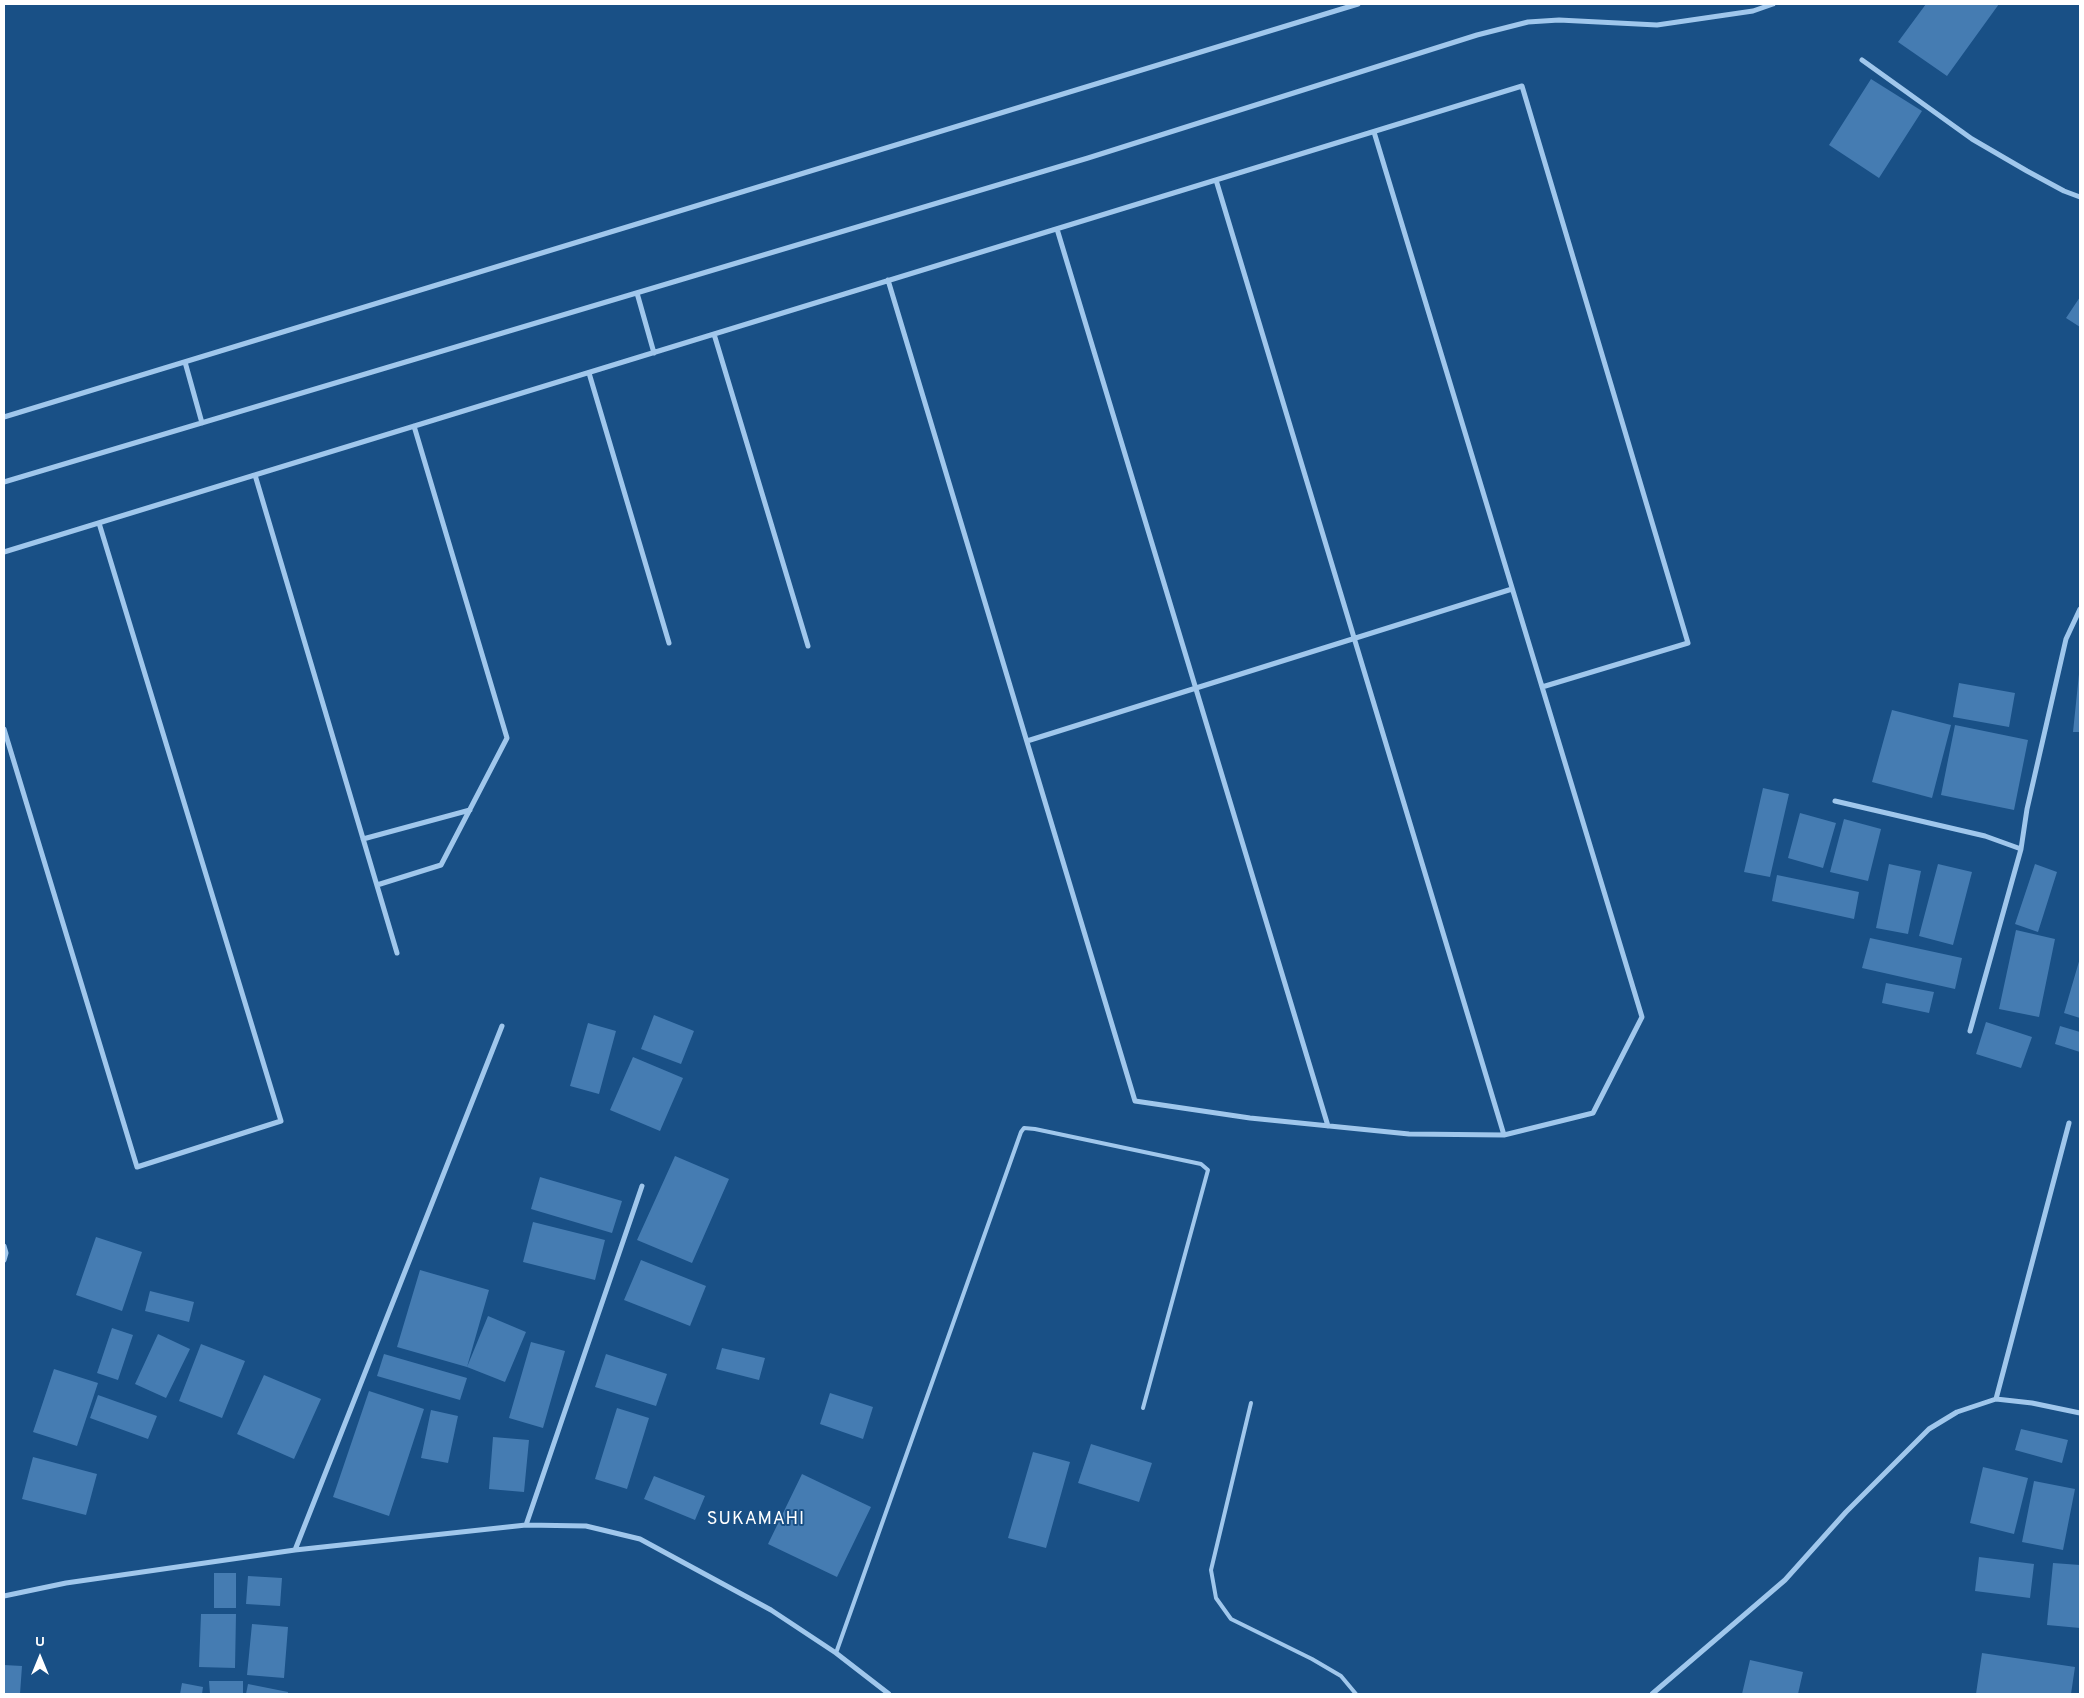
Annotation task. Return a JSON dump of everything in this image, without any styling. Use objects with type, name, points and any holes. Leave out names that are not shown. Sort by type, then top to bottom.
[{"type":"street","points":[[4,417],[1358,4]]},
{"type":"street","points":[[4,482],[1088,158],[1477,35],[1528,22],[1559,20],[1657,25],[1753,11],[1773,4]]},
{"type":"street","points":[[1862,60],[1972,139],[2064,191],[2080,197]]},
{"type":"street","points":[[4,552],[1522,86],[1688,643],[1542,687]]},
{"type":"street","points":[[888,280],[1135,1102],[1250,1118],[1409,1134],[1504,1136],[1593,1113],[1642,1017],[1374,132]]},
{"type":"street","points":[[1216,180],[1504,1136]]},
{"type":"street","points":[[1057,229],[1328,1126]]},
{"type":"street","points":[[637,293],[654,353]]},
{"type":"street","points":[[714,334],[808,646]]},
{"type":"street","points":[[185,362],[202,423]]},
{"type":"street","points":[[589,372],[669,643]]},
{"type":"street","points":[[377,885],[441,865],[507,738],[414,426]]},
{"type":"street","points":[[255,475],[398,952]]},
{"type":"street","points":[[4,729],[137,1167],[281,1121],[99,523]]},
{"type":"street","points":[[1027,741],[1512,589]]},
{"type":"street","points":[[1970,1031],[2021,849],[2027,809],[2066,639],[2080,609]]},
{"type":"street","points":[[1835,801],[1985,836],[2021,849]]},
{"type":"street","points":[[364,839],[470,810]]},
{"type":"street","points":[[295,1550],[502,1026]]},
{"type":"street","points":[[1996,1399],[2069,1123]]},
{"type":"street","points":[[526,1525],[642,1186]]},
{"type":"street","points":[[4,1246],[6,1253],[4,1260]]},
{"type":"street","points":[[1652,1694],[1785,1580],[1846,1512],[1929,1429],[1957,1412],[1996,1399],[2032,1403],[2080,1413]]},
{"type":"street","points":[[4,1596],[66,1583],[295,1550],[526,1525],[586,1526],[640,1539],[771,1610],[836,1653],[889,1694]]},
{"type":"lane","points":[[836,1653],[1024,1128],[1200,1164],[1208,1170],[1143,1408]]},
{"type":"lane","points":[[1251,1403],[1211,1570],[1216,1598],[1231,1620],[1312,1659],[1341,1676],[1356,1694]]},
{"type":"building","points":[[1926,4],[1999,4],[1947,76],[1898,42]]},
{"type":"building","points":[[1871,79],[1922,111],[1879,178],[1829,145]]},
{"type":"building","points":[[2080,297],[2080,327],[2066,318]]},
{"type":"building","points":[[2079,674],[2080,732],[2073,732]]},
{"type":"building","points":[[1959,683],[2015,693],[2009,727],[1953,717]]},
{"type":"building","points":[[1892,710],[1951,725],[1932,798],[1872,782]]},
{"type":"building","points":[[1955,725],[2028,740],[2014,810],[1941,795]]},
{"type":"building","points":[[1763,788],[1789,794],[1770,877],[1744,872]]},
{"type":"building","points":[[1800,813],[1836,823],[1823,868],[1788,858]]},
{"type":"building","points":[[1844,819],[1881,829],[1868,881],[1830,872]]},
{"type":"building","points":[[1889,864],[1921,871],[1908,934],[1876,928]]},
{"type":"building","points":[[1938,864],[1972,872],[1953,945],[1919,936]]},
{"type":"building","points":[[2035,864],[2057,872],[2038,932],[2015,924]]},
{"type":"building","points":[[1777,875],[1859,892],[1854,919],[1772,901]]},
{"type":"building","points":[[2016,930],[2055,939],[2039,1017],[1999,1009]]},
{"type":"building","points":[[1870,938],[1962,958],[1955,989],[1862,968]]},
{"type":"building","points":[[2080,958],[2080,1018],[2064,1013]]},
{"type":"building","points":[[1886,983],[1934,992],[1929,1013],[1882,1003]]},
{"type":"building","points":[[654,1015],[694,1031],[681,1064],[641,1049]]},
{"type":"building","points":[[1986,1022],[2032,1037],[2021,1068],[1976,1054]]},
{"type":"building","points":[[588,1023],[616,1031],[599,1094],[570,1086]]},
{"type":"building","points":[[2060,1026],[2080,1032],[2080,1052],[2055,1044]]},
{"type":"building","points":[[633,1057],[683,1078],[660,1131],[610,1110]]},
{"type":"building","points":[[675,1156],[729,1179],[692,1263],[637,1240]]},
{"type":"building","points":[[540,1177],[622,1201],[612,1233],[531,1209]]},
{"type":"building","points":[[533,1222],[605,1240],[595,1280],[523,1262]]},
{"type":"building","points":[[96,1237],[142,1252],[122,1311],[76,1295]]},
{"type":"building","points":[[641,1260],[706,1286],[690,1326],[624,1300]]},
{"type":"building","points":[[420,1270],[489,1290],[467,1367],[397,1347]]},
{"type":"building","points":[[150,1291],[194,1302],[189,1322],[145,1311]]},
{"type":"building","points":[[488,1316],[526,1332],[505,1382],[467,1367]]},
{"type":"building","points":[[112,1328],[133,1335],[118,1380],[97,1373]]},
{"type":"building","points":[[158,1334],[190,1349],[166,1398],[135,1384]]},
{"type":"building","points":[[531,1342],[565,1351],[543,1428],[509,1418]]},
{"type":"building","points":[[201,1344],[245,1361],[222,1418],[179,1401]]},
{"type":"building","points":[[722,1348],[765,1358],[759,1380],[716,1369]]},
{"type":"building","points":[[384,1354],[467,1378],[460,1400],[377,1376]]},
{"type":"building","points":[[606,1354],[667,1374],[656,1406],[595,1387]]},
{"type":"building","points":[[54,1369],[98,1383],[77,1446],[33,1432]]},
{"type":"building","points":[[264,1375],[321,1399],[294,1459],[237,1434]]},
{"type":"building","points":[[369,1391],[424,1409],[389,1516],[333,1497]]},
{"type":"building","points":[[830,1393],[873,1407],[863,1439],[820,1424]]},
{"type":"building","points":[[98,1395],[157,1416],[148,1439],[90,1418]]},
{"type":"building","points":[[617,1408],[649,1418],[627,1489],[595,1479]]},
{"type":"building","points":[[431,1410],[458,1416],[448,1463],[421,1458]]},
{"type":"building","points":[[2021,1429],[2068,1440],[2062,1463],[2015,1450]]},
{"type":"building","points":[[493,1437],[529,1440],[524,1492],[489,1489]]},
{"type":"building","points":[[1091,1444],[1152,1463],[1139,1502],[1078,1483]]},
{"type":"building","points":[[1033,1452],[1070,1462],[1046,1548],[1008,1538]]},
{"type":"building","points":[[33,1457],[97,1474],[86,1515],[22,1499]]},
{"type":"building","points":[[1983,1467],[2028,1478],[2014,1534],[1970,1523]]},
{"type":"building","points":[[802,1474],[871,1507],[837,1577],[768,1544]]},
{"type":"building","points":[[654,1476],[705,1496],[695,1520],[644,1499]]},
{"type":"building","points":[[2034,1481],[2075,1489],[2063,1550],[2022,1542]]},
{"type":"building","points":[[1979,1557],[2034,1564],[2030,1598],[1975,1591]]},
{"type":"building","points":[[2053,1563],[2080,1565],[2080,1628],[2047,1625]]},
{"type":"building","points":[[214,1573],[236,1573],[236,1608],[214,1608]]},
{"type":"building","points":[[248,1576],[282,1578],[280,1606],[246,1604]]},
{"type":"building","points":[[201,1614],[236,1614],[235,1668],[199,1667]]},
{"type":"building","points":[[252,1624],[288,1627],[284,1678],[247,1675]]},
{"type":"building","points":[[1982,1653],[2075,1667],[2071,1694],[1976,1694]]},
{"type":"building","points":[[1750,1660],[1803,1672],[1798,1694],[1742,1694]]},
{"type":"building","points":[[4,1665],[22,1666],[20,1694],[4,1694]]},
{"type":"building","points":[[209,1681],[243,1681],[243,1694],[210,1694]]},
{"type":"building","points":[[182,1683],[203,1687],[202,1694],[180,1694]]},
{"type":"building","points":[[248,1684],[288,1692],[288,1694],[246,1694]]},
{"type":"district","name":"SUKAMAHI","points":[[756,1520]]}]
